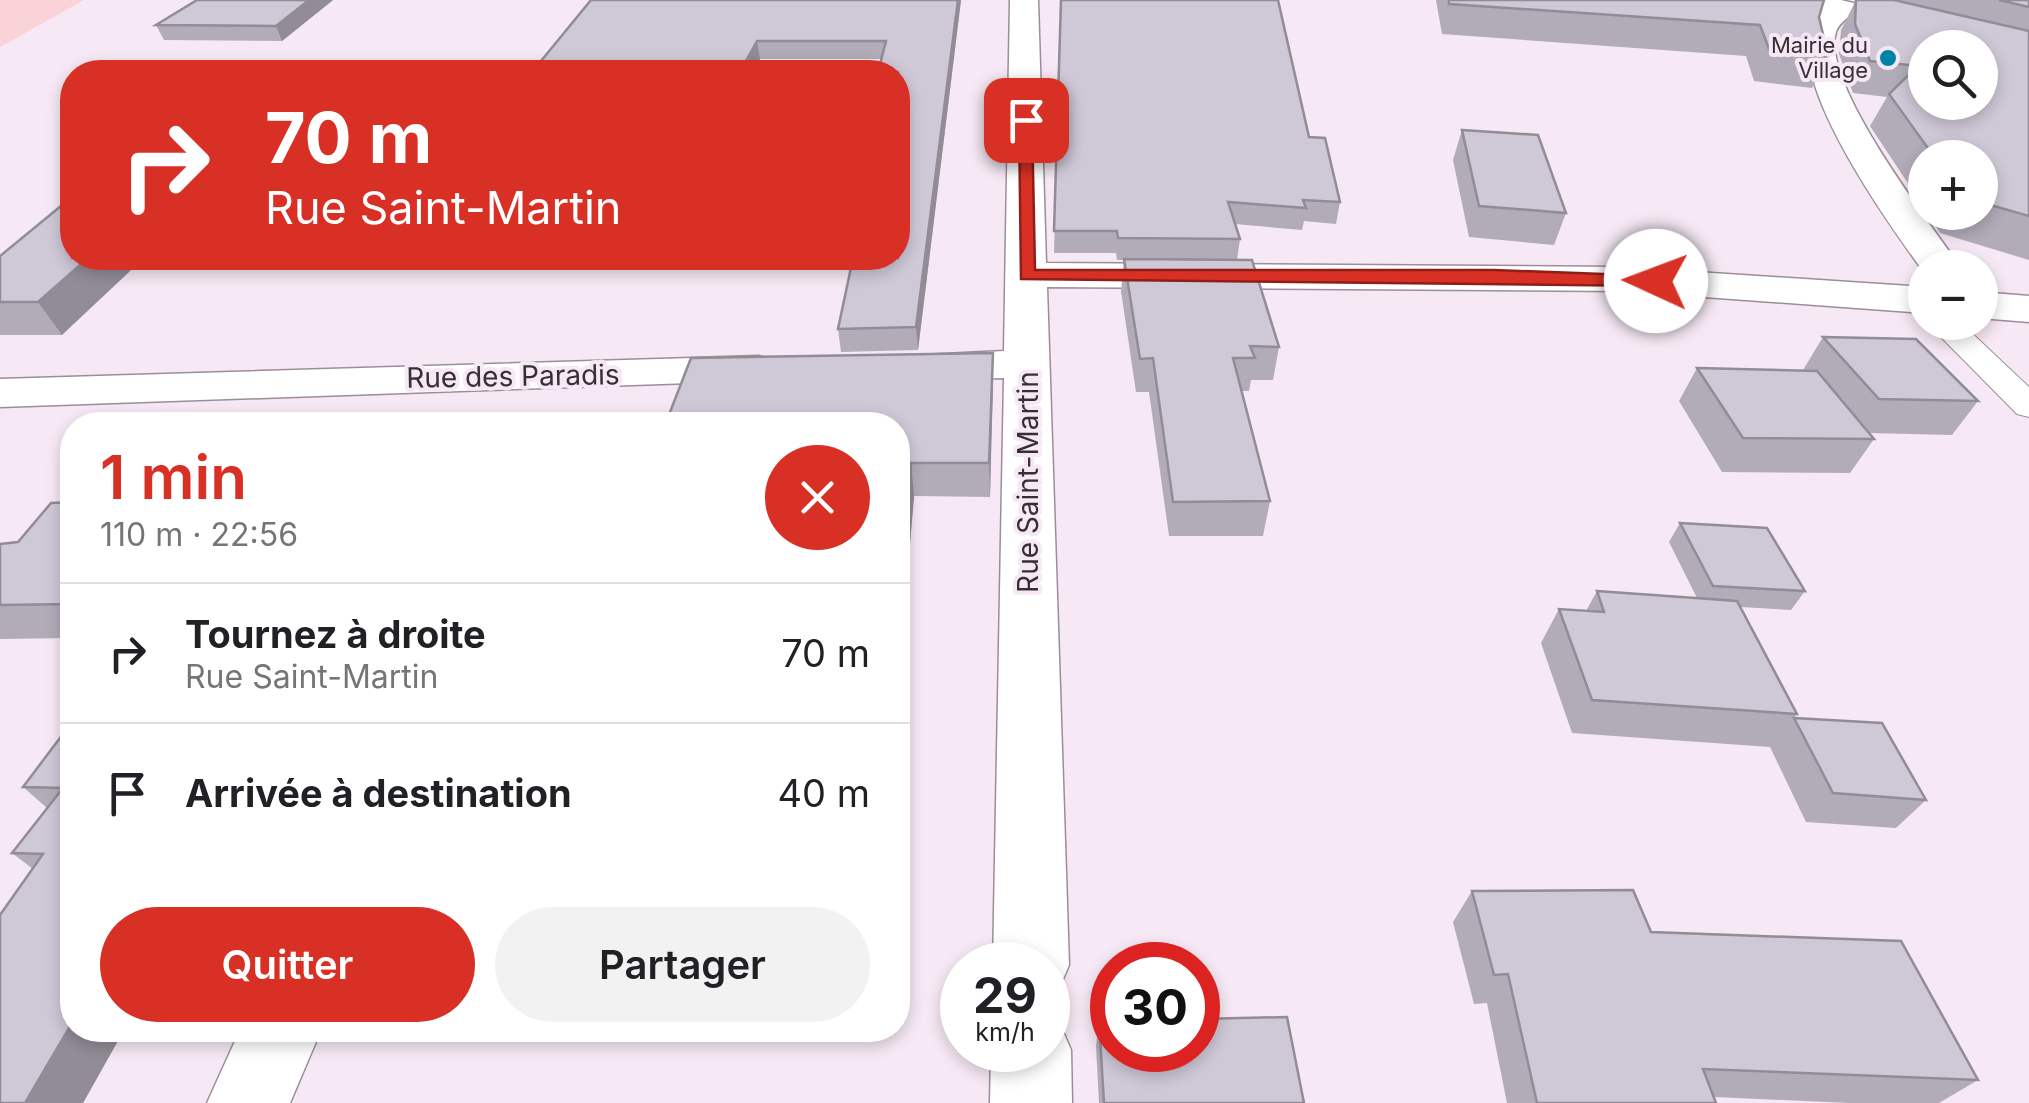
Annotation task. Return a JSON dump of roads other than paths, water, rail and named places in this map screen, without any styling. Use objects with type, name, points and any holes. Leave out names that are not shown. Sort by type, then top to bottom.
[{"type":"street","name":"Rue Saint-Martin","points":[[1024,0],[1030,942]]},
{"type":"street","points":[[1807,0],[2029,54]]},
{"type":"street","points":[[1842,9],[1830,16],[1820,40],[1829,88],[1908,253]]},
{"type":"street","points":[[1027,275],[1603,278],[1908,298]]},
{"type":"street","points":[[1998,306],[2029,309]]},
{"type":"street","points":[[870,368],[1027,364]]},
{"type":"street","name":"Rue des Paradis","points":[[0,392],[811,369]]},
{"type":"street","points":[[248,1103],[276,1042]]},
{"type":"street","points":[[1031,1072],[1031,1103]]},
{"type":"lane","points":[[1968,340],[2029,406]]},
{"type":"place","name":"Mairie du Village","points":[[1888,58]]}]
